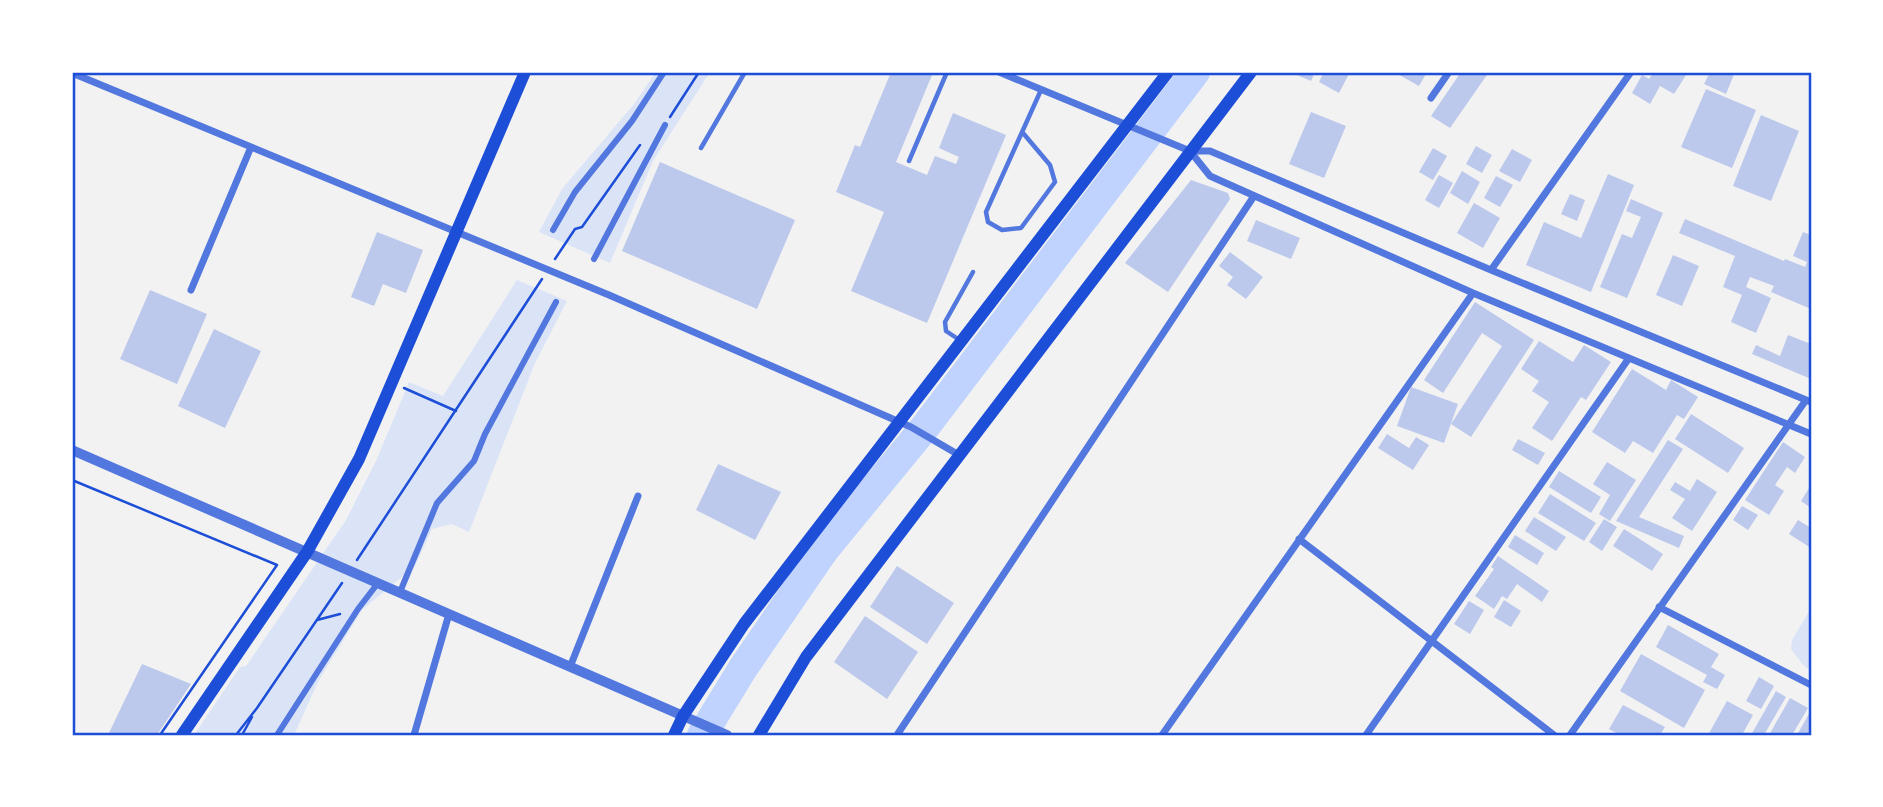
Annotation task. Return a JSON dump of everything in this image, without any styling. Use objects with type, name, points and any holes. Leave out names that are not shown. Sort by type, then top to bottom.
[{"type":"main road","points":[[182,735],[307,552],[359,459],[525,72]]},
{"type":"main road","points":[[674,735],[683,716],[744,624],[905,424],[962,341],[1168,72]]},
{"type":"main road","points":[[759,735],[806,657],[1186,149],[1251,72]]},
{"type":"street","points":[[553,230],[575,192],[632,121],[664,72]]},
{"type":"street","points":[[999,72],[1186,149],[1210,151],[1809,401],[1659,607],[1570,735]]},
{"type":"street","points":[[1431,98],[1449,72]]},
{"type":"street","points":[[1491,270],[1631,72]]},
{"type":"street","points":[[72,73],[608,295],[905,424],[959,455]]},
{"type":"street","points":[[594,258],[665,125]]},
{"type":"street","points":[[191,290],[251,148]]},
{"type":"street","points":[[1186,149],[1210,176],[1473,293],[1811,434]]},
{"type":"street","points":[[897,735],[1254,196]]},
{"type":"street","points":[[1162,735],[1473,293]]},
{"type":"street","points":[[400,593],[437,503],[474,461],[485,434],[556,302]]},
{"type":"street","points":[[1366,735],[1629,358]]},
{"type":"street","points":[[72,450],[727,735]]},
{"type":"street","points":[[569,667],[638,496]]},
{"type":"street","points":[[1299,539],[1554,735]]},
{"type":"street","points":[[277,735],[358,609],[378,583]]},
{"type":"street","points":[[1659,607],[1811,685]]},
{"type":"street","points":[[414,735],[449,614]]},
{"type":"lane","points":[[701,148],[746,72]]},
{"type":"lane","points":[[909,161],[947,72]]},
{"type":"lane","points":[[1023,133],[1050,165],[1055,182],[1021,228],[1002,230],[988,222],[986,212],[1041,90]]},
{"type":"lane","points":[[962,341],[946,331],[945,322],[973,272]]},
{"type":"path","points":[[365,548],[526,304]]},
{"type":"path","points":[[391,383],[456,411]]},
{"type":"path","points":[[72,480],[277,565],[160,735]]},
{"type":"path","points":[[236,735],[337,590]]},
{"type":"path","points":[[317,620],[358,609]]},
{"type":"path","points":[[242,735],[257,708]]},
{"type":"shaded area","points":[[656,72],[710,72],[653,161],[610,263],[539,232],[562,189],[634,104]]},
{"type":"shaded area","points":[[517,280],[567,301],[535,363],[469,532],[452,524],[432,529],[415,566],[362,610],[319,680],[294,735],[194,735],[240,667],[246,666],[346,520],[376,461],[409,382],[443,396]]},
{"type":"shaded area","points":[[1811,608],[1811,671],[1791,649],[1792,640]]},
{"type":"building","points":[[891,72],[926,72],[932,75],[896,162],[927,175],[935,156],[956,164],[959,157],[939,148],[953,113],[1006,135],[927,323],[851,291],[884,212],[836,192],[855,145],[860,147]]},
{"type":"building","points":[[1290,72],[1315,72],[1311,81]]},
{"type":"building","points":[[1324,72],[1350,72],[1339,93],[1319,82]]},
{"type":"building","points":[[1394,72],[1427,72],[1419,86]]},
{"type":"building","points":[[1461,72],[1489,72],[1450,128],[1431,116]]},
{"type":"building","points":[[1654,72],[1688,72],[1674,94],[1660,86],[1650,104],[1632,93],[1642,75],[1649,79]]},
{"type":"building","points":[[1710,72],[1735,72],[1726,94],[1704,84]]},
{"type":"building","points":[[1706,89],[1756,110],[1732,168],[1681,147]]},
{"type":"building","points":[[1311,112],[1346,126],[1324,178],[1289,164]]},
{"type":"building","points":[[1761,115],[1799,131],[1771,201],[1733,186]]},
{"type":"building","points":[[1476,146],[1492,155],[1482,173],[1466,164]]},
{"type":"building","points":[[1433,148],[1447,156],[1433,180],[1419,172]]},
{"type":"building","points":[[1512,149],[1532,160],[1520,182],[1499,171]]},
{"type":"building","points":[[660,162],[795,220],[757,309],[622,251]]},
{"type":"building","points":[[1462,171],[1480,182],[1468,204],[1450,193]]},
{"type":"building","points":[[1608,174],[1634,185],[1591,292],[1526,265],[1544,222],[1581,238]]},
{"type":"building","points":[[1439,175],[1453,183],[1439,208],[1425,200]]},
{"type":"building","points":[[1496,176],[1513,185],[1500,207],[1484,198]]},
{"type":"building","points":[[1191,180],[1228,193],[1230,199],[1168,292],[1125,263]]},
{"type":"building","points":[[1570,194],[1585,200],[1577,221],[1561,214]]},
{"type":"building","points":[[1631,199],[1663,213],[1627,298],[1600,287],[1622,234],[1632,238],[1641,217],[1626,211]]},
{"type":"building","points":[[1474,203],[1500,218],[1483,248],[1457,233]]},
{"type":"building","points":[[1685,219],[1784,261],[1785,259],[1805,267],[1807,262],[1793,256],[1803,232],[1811,235],[1811,309],[1771,292],[1774,286],[1750,277],[1746,287],[1771,298],[1756,333],[1731,322],[1742,295],[1723,287],[1735,256],[1679,233]]},
{"type":"building","points":[[1256,220],[1300,238],[1291,259],[1247,241]]},
{"type":"building","points":[[377,232],[423,250],[406,293],[383,284],[374,306],[351,297]]},
{"type":"building","points":[[1230,252],[1263,277],[1246,299],[1227,285],[1233,277],[1219,266]]},
{"type":"building","points":[[1673,255],[1699,266],[1682,306],[1656,295]]},
{"type":"building","points":[[150,290],[207,314],[177,384],[120,359]]},
{"type":"building","points":[[1475,302],[1534,340],[1471,437],[1451,424],[1502,346],[1482,333],[1443,393],[1424,380]]},
{"type":"building","points":[[214,329],[261,351],[225,428],[178,406]]},
{"type":"building","points":[[1788,335],[1811,344],[1811,379],[1752,354],[1756,345],[1780,356]]},
{"type":"building","points":[[1539,341],[1573,362],[1584,345],[1611,362],[1586,400],[1581,397],[1552,441],[1532,428],[1549,402],[1532,391],[1539,381],[1521,369]]},
{"type":"building","points":[[1632,369],[1666,390],[1671,380],[1698,397],[1684,419],[1677,415],[1653,453],[1633,441],[1625,453],[1592,432]]},
{"type":"building","points":[[1411,387],[1458,404],[1444,443],[1397,426]]},
{"type":"building","points":[[1691,414],[1744,448],[1728,473],[1675,439]]},
{"type":"building","points":[[1387,434],[1409,448],[1416,437],[1429,445],[1413,470],[1378,448]]},
{"type":"building","points":[[1518,439],[1545,453],[1538,465],[1512,450]]},
{"type":"building","points":[[1668,440],[1683,449],[1639,517],[1684,536],[1679,548],[1616,521]]},
{"type":"building","points":[[1783,442],[1805,457],[1795,473],[1787,467],[1775,485],[1784,491],[1769,515],[1745,500]]},
{"type":"building","points":[[1607,462],[1636,480],[1610,521],[1599,514],[1610,495],[1593,484]]},
{"type":"building","points":[[718,464],[781,492],[755,540],[696,510]]},
{"type":"building","points":[[1559,471],[1601,497],[1591,513],[1549,487]]},
{"type":"building","points":[[1697,479],[1717,492],[1692,531],[1672,518],[1685,499],[1670,490],[1675,482],[1690,491]]},
{"type":"building","points":[[1811,485],[1811,508],[1801,501]]},
{"type":"building","points":[[1550,494],[1596,523],[1584,541],[1538,513]]},
{"type":"building","points":[[1742,506],[1758,515],[1748,530],[1733,520]]},
{"type":"building","points":[[1534,517],[1566,537],[1556,551],[1525,531]]},
{"type":"building","points":[[1604,519],[1617,527],[1602,551],[1589,542]]},
{"type":"building","points":[[1798,520],[1811,528],[1811,548],[1789,534]]},
{"type":"building","points":[[1624,529],[1663,554],[1652,571],[1613,546]]},
{"type":"building","points":[[1515,535],[1544,553],[1537,565],[1508,547]]},
{"type":"building","points":[[1498,556],[1549,591],[1542,602],[1517,584],[1507,599],[1502,596],[1494,609],[1475,596],[1494,569],[1491,567]]},
{"type":"building","points":[[897,566],[954,603],[927,644],[870,607]]},
{"type":"building","points":[[1504,600],[1521,611],[1511,627],[1494,617]]},
{"type":"building","points":[[1469,601],[1484,610],[1470,634],[1454,624]]},
{"type":"building","points":[[865,616],[918,652],[887,699],[834,662]]},
{"type":"building","points":[[1668,625],[1719,654],[1711,667],[1725,675],[1717,689],[1703,682],[1707,675],[1656,647]]},
{"type":"building","points":[[1641,654],[1705,690],[1684,728],[1620,691]]},
{"type":"building","points":[[142,664],[191,684],[157,735],[108,735]]},
{"type":"building","points":[[1759,677],[1774,686],[1761,709],[1746,701]]},
{"type":"building","points":[[1776,691],[1786,697],[1764,735],[1751,735]]},
{"type":"building","points":[[1790,698],[1808,708],[1792,735],[1769,735]]},
{"type":"building","points":[[1727,701],[1753,715],[1742,735],[1708,735]]},
{"type":"building","points":[[1623,705],[1665,727],[1660,735],[1620,735],[1609,729]]},
{"type":"building","points":[[1811,710],[1811,735],[1797,735]]},
{"type":"waterway","points":[[702,735],[743,668],[824,550],[925,427],[1195,72]]}]
